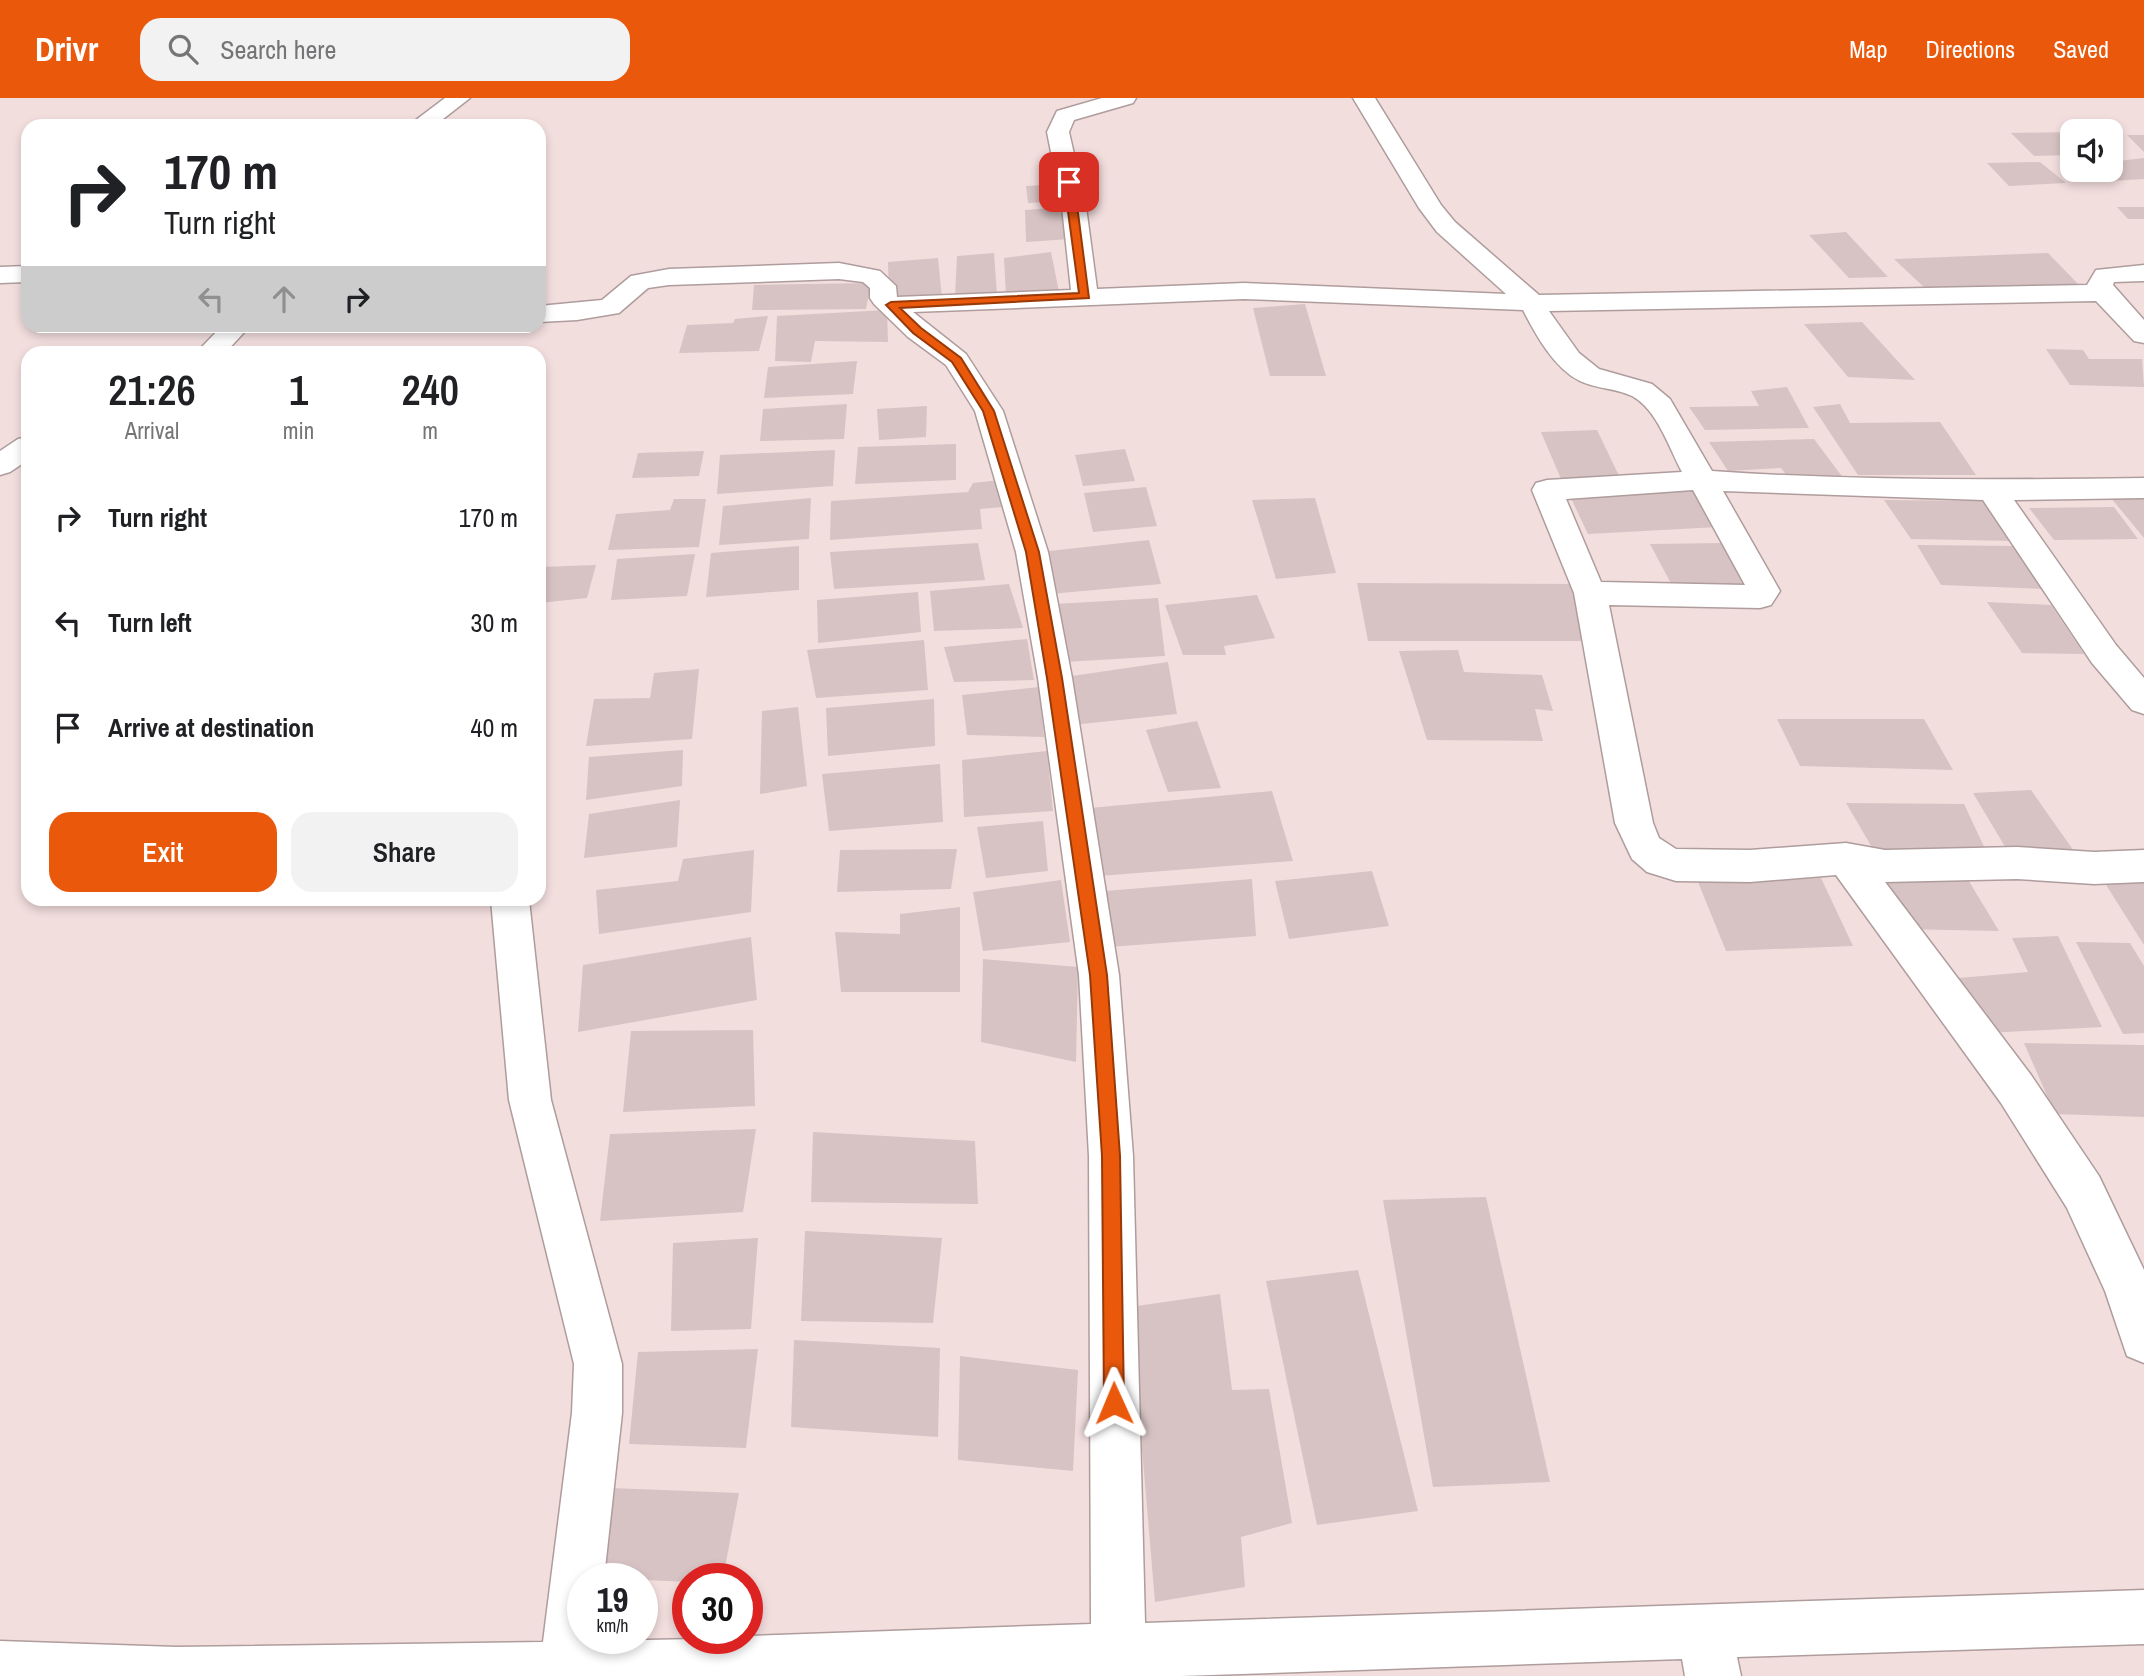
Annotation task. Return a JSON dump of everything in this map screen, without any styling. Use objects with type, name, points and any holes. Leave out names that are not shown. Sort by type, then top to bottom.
[{"type":"street","points":[[429,119],[459,98]]},
{"type":"street","points":[[1085,296],[1074,207],[1058,132],[1065,116],[1125,98]]},
{"type":"street","points":[[1364,98],[1431,208],[1446,227],[1532,303],[1548,332],[1569,359],[1589,375],[1642,390],[1660,405],[1764,591],[1760,597],[1590,593]]},
{"type":"street","points":[[546,313],[610,307],[640,281],[669,277],[839,271],[871,276],[883,286],[883,298],[917,331],[957,360],[989,411],[1032,552],[1099,975],[1151,1659]]},
{"type":"street","points":[[2144,272],[2105,275],[2100,285],[2103,293],[2144,335]]},
{"type":"street","points":[[0,275],[21,274]]},
{"type":"street","points":[[891,305],[1244,291],[1532,303],[2103,293]]},
{"type":"street","points":[[216,346],[230,333]]},
{"type":"street","points":[[0,465],[21,451]]},
{"type":"street","points":[[2144,488],[1992,490],[1775,485],[1703,480],[1547,490],[1590,593],[1634,823],[1645,848],[1660,861],[1676,864],[1750,866],[1846,859],[1885,866],[2017,863],[2094,868],[2144,866]]},
{"type":"street","points":[[1992,490],[2104,654],[2144,701]]},
{"type":"street","points":[[1846,859],[2016,1089],[2084,1192],[2127,1286],[2144,1339]]},
{"type":"street","points":[[511,906],[530,1100],[598,1364],[597,1413],[567,1670]]},
{"type":"street","points":[[0,1668],[176,1675],[1151,1659],[1708,1654],[2144,1617]]},
{"type":"building","points":[[2060,132],[2060,155],[2034,156],[2011,133]]},
{"type":"building","points":[[2127,135],[2144,135],[2144,152]]},
{"type":"building","points":[[2144,158],[2144,179],[2123,180],[2123,160]]},
{"type":"building","points":[[2040,162],[2060,178],[2060,182],[2066,183],[2009,186],[1987,163]]},
{"type":"building","points":[[1065,184],[1068,201],[1028,203],[1026,186]]},
{"type":"building","points":[[1065,207],[1070,239],[1026,242],[1025,210]]},
{"type":"building","points":[[2117,207],[2144,207],[2144,219],[2128,219]]},
{"type":"building","points":[[1846,232],[1888,277],[1849,278],[1809,235]]},
{"type":"building","points":[[1051,252],[1059,292],[1006,295],[1004,258]]},
{"type":"building","points":[[994,253],[997,295],[955,296],[957,256]]},
{"type":"building","points":[[2048,253],[2080,286],[1928,291],[1894,259]]},
{"type":"building","points":[[938,258],[942,298],[889,298],[888,262]]},
{"type":"building","points":[[871,283],[866,309],[752,310],[754,285]]},
{"type":"building","points":[[1305,304],[1326,376],[1270,376],[1253,308]]},
{"type":"building","points":[[887,310],[888,342],[815,341],[811,362],[775,361],[777,316]]},
{"type":"building","points":[[768,316],[759,351],[679,353],[687,325],[733,323],[735,319]]},
{"type":"building","points":[[1862,322],[1915,380],[1848,377],[1804,324]]},
{"type":"building","points":[[2046,349],[2083,350],[2089,359],[2142,359],[2144,387],[2070,385]]},
{"type":"building","points":[[857,361],[853,394],[764,398],[768,367]]},
{"type":"building","points":[[1787,387],[1809,428],[1705,430],[1689,407],[1759,406],[1751,391]]},
{"type":"building","points":[[847,404],[844,439],[760,441],[763,409]]},
{"type":"building","points":[[1840,404],[1850,423],[1940,422],[1976,475],[1858,475],[1813,407]]},
{"type":"building","points":[[927,406],[926,437],[879,440],[877,409]]},
{"type":"building","points":[[1597,430],[1623,484],[1564,486],[1541,432]]},
{"type":"building","points":[[1814,439],[1844,479],[1791,481],[1781,468],[1728,471],[1709,442]]},
{"type":"building","points":[[956,444],[956,480],[855,484],[858,447]]},
{"type":"building","points":[[1125,449],[1135,481],[1083,486],[1075,455]]},
{"type":"building","points":[[835,450],[833,486],[717,494],[720,455]]},
{"type":"building","points":[[704,451],[699,476],[632,478],[638,453]]},
{"type":"building","points":[[1000,480],[1003,507],[980,509],[982,529],[830,540],[831,501],[968,492],[973,483]]},
{"type":"building","points":[[1694,485],[1718,527],[1588,534],[1568,492]]},
{"type":"building","points":[[1146,487],[1157,526],[1093,532],[1084,493]]},
{"type":"building","points":[[811,498],[809,539],[719,545],[723,506]]},
{"type":"building","points":[[1315,498],[1336,573],[1276,579],[1252,500]]},
{"type":"building","points":[[2111,498],[2144,498],[2144,538]]},
{"type":"building","points":[[674,499],[706,499],[699,547],[608,550],[616,514],[670,510]]},
{"type":"building","points":[[1884,500],[1990,501],[2016,541],[1911,539]]},
{"type":"building","points":[[2114,507],[2138,539],[2054,540],[2029,508]]},
{"type":"building","points":[[1149,540],[1161,584],[1050,594],[1040,552]]},
{"type":"building","points":[[978,543],[985,580],[834,589],[830,552]]},
{"type":"building","points":[[1725,543],[1755,592],[1674,589],[1650,544]]},
{"type":"building","points":[[1917,545],[2017,546],[2047,589],[1941,585]]},
{"type":"building","points":[[799,546],[799,590],[706,597],[711,553]]},
{"type":"building","points":[[695,554],[687,596],[611,600],[617,559]]},
{"type":"building","points":[[596,565],[587,598],[546,602],[546,567]]},
{"type":"building","points":[[1357,583],[1576,584],[1595,641],[1368,641]]},
{"type":"building","points":[[1009,584],[1023,628],[934,631],[930,591]]},
{"type":"building","points":[[918,592],[921,632],[818,643],[817,600]]},
{"type":"building","points":[[1257,595],[1275,638],[1224,646],[1226,655],[1183,655],[1165,605]]},
{"type":"building","points":[[1158,598],[1165,656],[1065,662],[1055,604]]},
{"type":"building","points":[[1987,602],[2051,605],[2084,654],[2022,653]]},
{"type":"building","points":[[1027,639],[1034,680],[954,682],[944,647]]},
{"type":"building","points":[[924,640],[928,690],[816,698],[807,650]]},
{"type":"building","points":[[1458,650],[1464,672],[1542,675],[1553,711],[1535,709],[1543,741],[1427,740],[1399,651]]},
{"type":"building","points":[[1168,662],[1177,714],[1072,725],[1065,677]]},
{"type":"building","points":[[699,669],[692,739],[586,746],[594,699],[650,698],[654,673]]},
{"type":"building","points":[[1039,687],[1044,737],[967,735],[962,695]]},
{"type":"building","points":[[934,699],[935,746],[828,756],[826,708]]},
{"type":"building","points":[[798,707],[807,786],[760,794],[762,711]]},
{"type":"building","points":[[1777,719],[1924,719],[1953,770],[1800,766]]},
{"type":"building","points":[[1197,721],[1221,788],[1168,792],[1146,730]]},
{"type":"building","points":[[683,750],[682,786],[586,800],[589,757]]},
{"type":"building","points":[[1047,751],[1053,811],[964,817],[962,760]]},
{"type":"building","points":[[940,764],[943,822],[829,831],[822,774]]},
{"type":"building","points":[[2031,790],[2076,854],[2007,850],[1973,793]]},
{"type":"building","points":[[1272,791],[1293,861],[1099,876],[1090,808]]},
{"type":"building","points":[[680,800],[677,847],[584,858],[589,814]]},
{"type":"building","points":[[1846,803],[1964,804],[1987,853],[1880,861]]},
{"type":"building","points":[[1043,821],[1048,871],[986,878],[977,827]]},
{"type":"building","points":[[957,849],[951,889],[837,892],[840,850]]},
{"type":"building","points":[[754,850],[751,912],[599,934],[596,890],[678,881],[683,859]]},
{"type":"building","points":[[1372,871],[1389,926],[1289,939],[1275,881]]},
{"type":"building","points":[[1964,873],[1999,931],[1900,929],[1873,876]]},
{"type":"building","points":[[2144,876],[2144,945],[2101,877]]},
{"type":"building","points":[[1821,878],[1853,946],[1726,951],[1698,882]]},
{"type":"building","points":[[1252,879],[1256,936],[1109,947],[1105,891]]},
{"type":"building","points":[[1061,880],[1070,942],[983,951],[973,892]]},
{"type":"building","points":[[960,907],[960,992],[841,992],[835,932],[900,934],[900,914]]},
{"type":"building","points":[[2058,936],[2102,1027],[1987,1033],[1958,978],[2028,972],[2012,938]]},
{"type":"building","points":[[751,937],[757,1000],[578,1032],[583,965]]},
{"type":"building","points":[[2076,942],[2130,943],[2144,966],[2144,1033],[2123,1034]]},
{"type":"building","points":[[983,959],[1078,967],[1076,1062],[981,1042]]},
{"type":"building","points":[[753,1030],[755,1106],[623,1112],[631,1031]]},
{"type":"building","points":[[2024,1043],[2144,1045],[2144,1117],[2055,1114]]},
{"type":"building","points":[[756,1129],[743,1212],[600,1221],[610,1134]]},
{"type":"building","points":[[813,1132],[975,1141],[978,1204],[811,1202]]},
{"type":"building","points":[[1486,1197],[1550,1482],[1433,1487],[1383,1200]]},
{"type":"building","points":[[805,1231],[942,1238],[933,1323],[801,1321]]},
{"type":"building","points":[[758,1238],[751,1329],[671,1331],[673,1243]]},
{"type":"building","points":[[1358,1270],[1418,1511],[1317,1525],[1266,1281]]},
{"type":"building","points":[[1220,1294],[1232,1390],[1269,1389],[1292,1523],[1241,1537],[1245,1587],[1155,1602],[1130,1307]]},
{"type":"building","points":[[794,1340],[940,1348],[938,1437],[791,1427]]},
{"type":"building","points":[[758,1349],[746,1448],[629,1444],[638,1352]]},
{"type":"building","points":[[960,1356],[1078,1370],[1073,1471],[958,1460]]},
{"type":"building","points":[[611,1488],[739,1493],[726,1563],[672,1563],[672,1581],[658,1581],[658,1563],[604,1563]]},
{"type":"route","points":[[1069,182],[1085,296],[891,305],[917,331],[957,360],[989,411],[1032,552],[1055,678],[1099,975],[1111,1156],[1114,1403]]}]
